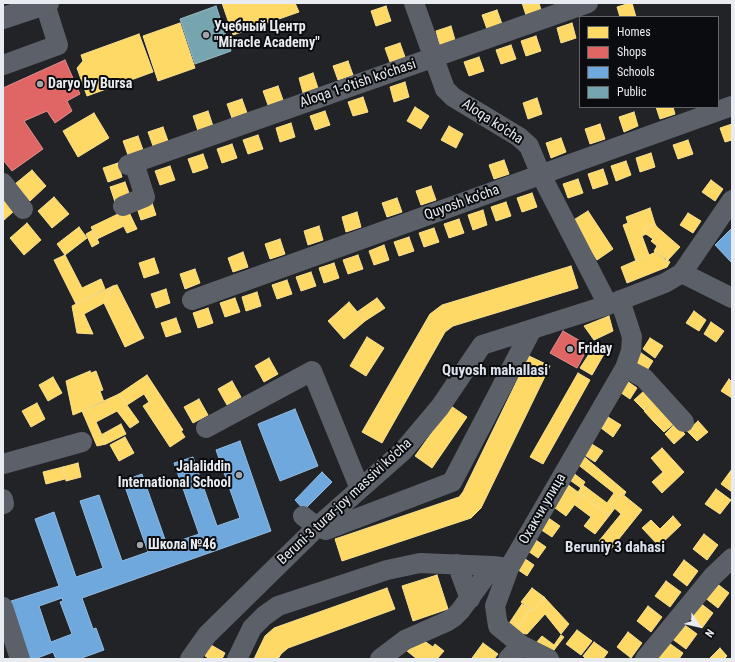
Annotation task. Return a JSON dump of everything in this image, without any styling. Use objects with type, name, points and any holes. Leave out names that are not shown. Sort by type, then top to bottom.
[{"type":"main road","points":[[3,18],[40,5]]},
{"type":"street","name":"Aloqa ko'cha","points":[[414,3],[445,89],[453,97],[519,137],[529,146],[541,174],[614,302]]},
{"type":"street","name":"Aloqa 1-o'tish ko'chasi","points":[[123,206],[145,196],[131,164],[588,3]]},
{"type":"street","points":[[3,65],[58,45],[40,5]]},
{"type":"street","name":"Quyosh ko'cha","points":[[192,300],[732,106]]},
{"type":"street","points":[[3,183],[23,209]]},
{"type":"street","points":[[732,200],[682,273],[732,298]]},
{"type":"street","name":"Beruni-3 turar-joy massivi ko'cha","points":[[190,659],[207,635],[310,522],[360,489],[403,451],[440,407],[482,345],[614,302],[665,283],[682,273]]},
{"type":"street","name":"Охакчи улица","points":[[380,659],[405,640],[448,622],[501,567],[625,368],[631,351],[632,337],[614,302]]},
{"type":"street","points":[[310,522],[326,530],[452,482],[532,329]]},
{"type":"street","points":[[625,368],[644,378],[684,422]]},
{"type":"street","points":[[206,428],[312,371],[360,489]]},
{"type":"street","points":[[3,464],[82,442]]},
{"type":"street","points":[[645,659],[713,576],[732,558]]},
{"type":"street","points":[[237,659],[252,628],[264,616],[278,606],[387,570],[420,563],[501,567],[495,606],[498,626],[514,652],[549,659]]},
{"type":"street","points":[[457,564],[470,599]]},
{"type":"street","points":[[3,607],[20,659]]},
{"type":"building: Homes","points":[[222,3],[295,3],[299,12],[233,35]]},
{"type":"building: Homes","points":[[522,3],[539,3],[541,10],[526,15]]},
{"type":"building: Homes","points":[[632,3],[636,16],[620,16],[617,7]]},
{"type":"building: Homes","points":[[386,6],[391,21],[376,26],[371,11]]},
{"type":"building: Homes","points":[[497,10],[502,24],[487,29],[482,15]]},
{"type":"building: Homes","points":[[180,23],[195,68],[158,81],[143,36]]},
{"type":"building: Homes","points":[[572,23],[576,38],[561,43],[557,28]]},
{"type":"building: Homes","points":[[451,26],[455,40],[440,46],[436,31]]},
{"type":"building: Homes","points":[[139,34],[153,72],[87,96],[77,68],[83,61],[81,55]]},
{"type":"building: Homes","points":[[536,36],[541,51],[526,56],[521,41]]},
{"type":"building: Homes","points":[[400,43],[405,57],[390,62],[385,48]]},
{"type":"building: Homes","points":[[511,45],[516,59],[501,64],[496,50]]},
{"type":"building: Homes","points":[[479,57],[484,71],[469,76],[464,62]]},
{"type":"building: Homes","points":[[348,61],[353,75],[338,80],[333,66]]},
{"type":"building: Homes","points":[[313,73],[318,88],[303,93],[299,78]]},
{"type":"building: Homes","points":[[405,82],[409,97],[394,102],[390,87]]},
{"type":"building: Homes","points":[[278,86],[283,100],[268,105],[263,91]]},
{"type":"building: Homes","points":[[363,97],[368,112],[353,116],[348,102]]},
{"type":"building: Homes","points":[[537,98],[542,114],[528,119],[523,103]]},
{"type":"building: Homes","points":[[242,99],[247,113],[232,118],[227,104]]},
{"type":"building: Homes","points":[[415,107],[429,116],[421,129],[407,121]]},
{"type":"building: Homes","points":[[656,108],[673,108],[675,114],[660,119]]},
{"type":"building: Homes","points":[[208,111],[213,126],[198,131],[193,116]]},
{"type":"building: Homes","points":[[325,111],[330,125],[315,130],[310,116]]},
{"type":"building: Homes","points":[[634,112],[638,126],[624,132],[619,117]]},
{"type":"building: Homes","points":[[94,113],[109,138],[78,157],[63,131]]},
{"type":"building: Homes","points":[[291,123],[295,137],[280,142],[276,128]]},
{"type":"building: Homes","points":[[600,124],[605,139],[590,144],[585,129]]},
{"type":"building: Homes","points":[[732,124],[732,140],[725,142],[720,128]]},
{"type":"building: Homes","points":[[449,126],[463,134],[456,148],[441,140]]},
{"type":"building: Homes","points":[[163,127],[168,141],[153,146],[148,132]]},
{"type":"building: Homes","points":[[258,135],[263,149],[248,154],[243,140]]},
{"type":"building: Homes","points":[[138,136],[143,150],[128,155],[123,141]]},
{"type":"building: Homes","points":[[561,138],[566,152],[551,158],[546,143]]},
{"type":"building: Homes","points":[[688,140],[693,154],[678,159],[673,145]]},
{"type":"building: Homes","points":[[232,144],[237,158],[222,163],[217,149]]},
{"type":"building: Homes","points":[[651,153],[655,167],[640,172],[636,158]]},
{"type":"building: Homes","points":[[203,154],[208,168],[193,173],[188,159]]},
{"type":"building: Homes","points":[[504,160],[509,174],[494,179],[489,165]]},
{"type":"building: Homes","points":[[626,161],[631,175],[616,181],[611,166]]},
{"type":"building: Homes","points":[[118,163],[122,177],[108,182],[103,168]]},
{"type":"building: Homes","points":[[170,166],[175,180],[160,185],[155,171]]},
{"type":"building: Homes","points":[[603,169],[608,184],[593,189],[588,174]]},
{"type":"building: Homes","points":[[32,170],[46,186],[30,201],[15,184]]},
{"type":"building: Homes","points":[[578,179],[583,193],[568,198],[563,184]]},
{"type":"building: Homes","points":[[711,180],[723,189],[715,201],[702,192]]},
{"type":"building: Homes","points":[[125,182],[130,196],[115,202],[110,187]]},
{"type":"building: Homes","points":[[431,186],[436,200],[421,205],[416,191]]},
{"type":"building: Homes","points":[[532,193],[537,207],[522,212],[517,198]]},
{"type":"building: Homes","points":[[54,197],[69,214],[52,228],[38,211]]},
{"type":"building: Homes","points":[[3,198],[14,211],[3,221]]},
{"type":"building: Homes","points":[[397,198],[402,212],[387,217],[382,203]]},
{"type":"building: Homes","points":[[151,200],[156,215],[141,220],[136,205]]},
{"type":"building: Homes","points":[[506,202],[511,216],[496,221],[491,207]]},
{"type":"building: Homes","points":[[127,208],[137,229],[127,233],[117,213]]},
{"type":"building: Homes","points":[[650,208],[655,224],[644,228],[646,234],[642,236],[649,255],[636,261],[623,225],[628,223],[626,217]]},
{"type":"building: Homes","points":[[483,210],[487,225],[473,230],[468,215]]},
{"type":"building: Homes","points":[[588,211],[613,249],[597,260],[572,221]]},
{"type":"building: Homes","points":[[357,212],[361,227],[346,232],[342,217]]},
{"type":"building: Homes","points":[[688,213],[701,221],[693,233],[680,225]]},
{"type":"building: Homes","points":[[118,214],[124,226],[97,239],[91,227]]},
{"type":"building: Homes","points":[[459,219],[464,233],[449,238],[444,224]]},
{"type":"building: Homes","points":[[27,223],[41,240],[24,255],[10,238]]},
{"type":"building: Homes","points":[[655,224],[680,247],[667,261],[654,251],[657,246],[651,241],[653,239],[646,234],[644,228]]},
{"type":"building: Homes","points":[[319,226],[323,240],[308,245],[304,231]]},
{"type":"building: Homes","points":[[79,227],[87,238],[65,255],[57,244]]},
{"type":"building: Homes","points":[[434,228],[439,242],[424,247],[419,233]]},
{"type":"building: Homes","points":[[93,230],[99,243],[92,247],[86,234]]},
{"type":"building: Homes","points":[[409,237],[414,251],[399,256],[394,242]]},
{"type":"building: Homes","points":[[280,239],[285,254],[270,259],[265,244]]},
{"type":"building: Homes","points":[[384,245],[389,260],[374,265],[369,251]]},
{"type":"building: Homes","points":[[243,252],[248,267],[233,272],[228,258]]},
{"type":"building: Homes","points":[[656,252],[670,262],[667,267],[627,283],[621,267]]},
{"type":"building: Homes","points":[[65,255],[82,288],[101,279],[105,289],[76,304],[54,260]]},
{"type":"building: Homes","points":[[358,255],[363,269],[348,274],[343,260]]},
{"type":"building: Homes","points":[[154,258],[159,273],[144,278],[139,263]]},
{"type":"building: Homes","points":[[334,263],[339,278],[324,283],[319,268]]},
{"type":"building: Homes","points":[[571,266],[578,288],[453,326],[445,332],[382,443],[362,432],[430,314],[442,305]]},
{"type":"building: Homes","points":[[195,269],[200,283],[185,289],[180,274]]},
{"type":"building: Homes","points":[[311,272],[316,286],[301,291],[296,277]]},
{"type":"building: Homes","points":[[287,280],[292,294],[277,299],[272,285]]},
{"type":"building: Homes","points":[[117,285],[144,338],[125,347],[104,303],[113,286]]},
{"type":"building: Homes","points":[[113,286],[104,303],[84,314],[93,334],[77,333],[72,306]]},
{"type":"building: Homes","points":[[166,289],[170,303],[156,308],[151,294]]},
{"type":"building: Homes","points":[[257,292],[261,306],[246,311],[242,297]]},
{"type":"building: Homes","points":[[235,298],[240,312],[225,317],[220,303]]},
{"type":"building: Homes","points":[[377,298],[385,308],[365,321],[357,312]]},
{"type":"building: Homes","points":[[349,302],[365,321],[344,339],[328,321]]},
{"type":"building: Homes","points":[[208,308],[213,323],[198,328],[193,313]]},
{"type":"building: Homes","points":[[694,311],[706,320],[699,331],[686,323]]},
{"type":"building: Homes","points":[[609,316],[613,331],[594,340],[584,326]]},
{"type":"building: Homes","points":[[176,318],[181,332],[166,337],[161,323]]},
{"type":"building: Homes","points":[[711,322],[724,331],[716,342],[704,334]]},
{"type":"building: Homes","points":[[367,337],[384,348],[366,376],[350,366]]},
{"type":"building: Homes","points":[[650,338],[663,346],[655,358],[643,349]]},
{"type":"building: Homes","points":[[593,348],[604,354],[592,375],[580,368]]},
{"type":"building: Homes","points":[[641,353],[653,361],[646,372],[633,364]]},
{"type":"building: Homes","points":[[529,356],[550,366],[481,508],[471,518],[342,561],[335,539],[459,497],[463,492]]},
{"type":"building: Homes","points":[[269,358],[278,374],[264,382],[255,366]]},
{"type":"building: Homes","points":[[90,371],[91,373],[96,371],[103,390],[100,391],[104,402],[73,415],[66,381]]},
{"type":"building: Homes","points":[[578,373],[590,380],[543,464],[530,457]]},
{"type":"building: Homes","points":[[147,375],[183,430],[181,431],[185,437],[170,447],[143,406],[149,402],[144,394],[127,405],[119,394]]},
{"type":"building: Homes","points":[[53,377],[62,393],[48,401],[39,385]]},
{"type":"building: Homes","points":[[624,379],[637,388],[630,399],[617,390]]},
{"type":"building: Homes","points":[[729,379],[732,382],[732,398],[721,391]]},
{"type":"building: Homes","points":[[232,381],[241,397],[227,405],[218,389]]},
{"type":"building: Homes","points":[[645,390],[655,401],[644,410],[634,400]]},
{"type":"building: Homes","points":[[119,394],[139,422],[130,428],[117,411],[96,422],[106,444],[97,446],[82,411]]},
{"type":"building: Homes","points":[[199,399],[208,415],[193,423],[184,407]]},
{"type":"building: Homes","points":[[655,401],[665,412],[654,422],[644,411]]},
{"type":"building: Homes","points":[[37,403],[45,419],[31,427],[22,411]]},
{"type":"building: Homes","points":[[451,406],[467,417],[432,468],[415,456]]},
{"type":"building: Homes","points":[[665,412],[675,423],[664,432],[654,422]]},
{"type":"building: Homes","points":[[608,417],[621,425],[613,437],[601,428]]},
{"type":"building: Homes","points":[[698,421],[708,432],[697,441],[687,431]]},
{"type":"building: Homes","points":[[121,424],[126,434],[106,444],[101,435]]},
{"type":"building: Homes","points":[[675,424],[685,434],[674,444],[665,434]]},
{"type":"building: Homes","points":[[125,437],[134,453],[119,461],[110,445]]},
{"type":"building: Homes","points":[[590,443],[603,451],[595,462],[583,454]]},
{"type":"building: Homes","points":[[662,448],[684,472],[662,493],[652,482],[663,472],[651,458]]},
{"type":"building: Homes","points":[[581,454],[626,492],[624,495],[621,493],[611,505],[615,508],[609,516],[578,492],[583,485],[607,503],[614,493],[576,463]]},
{"type":"building: Homes","points":[[78,463],[81,477],[66,481],[63,467]]},
{"type":"building: Homes","points":[[63,467],[65,479],[46,484],[43,472]]},
{"type":"building: Homes","points":[[732,469],[732,492],[721,484]]},
{"type":"building: Homes","points":[[572,472],[585,482],[581,488],[567,478]]},
{"type":"building: Homes","points":[[563,481],[582,495],[566,516],[547,502]]},
{"type":"building: Homes","points":[[716,489],[731,500],[720,514],[705,504]]},
{"type":"building: Homes","points":[[621,493],[642,510],[610,550],[599,541],[621,514],[611,505]]},
{"type":"building: Homes","points":[[582,495],[609,516],[595,534],[584,526],[591,517],[575,505]]},
{"type":"building: Homes","points":[[673,516],[681,525],[659,546],[642,528],[651,520],[660,529]]},
{"type":"building: Homes","points":[[547,517],[560,526],[552,537],[540,529]]},
{"type":"building: Homes","points":[[704,534],[718,545],[707,560],[693,549]]},
{"type":"building: Homes","points":[[533,538],[546,547],[538,558],[525,549]]},
{"type":"building: Homes","points":[[521,556],[534,565],[527,576],[514,567]]},
{"type":"building: Homes","points":[[684,560],[698,571],[687,586],[673,575]]},
{"type":"building: Homes","points":[[437,575],[448,609],[413,621],[402,586]]},
{"type":"building: Homes","points":[[666,581],[681,592],[670,607],[655,596]]},
{"type":"building: Homes","points":[[715,582],[729,593],[718,608],[704,597]]},
{"type":"building: Homes","points":[[387,588],[395,609],[288,648],[278,659],[254,659],[265,636],[274,628]]},
{"type":"building: Homes","points":[[532,588],[544,597],[533,611],[521,602]]},
{"type":"building: Homes","points":[[544,597],[569,624],[561,634],[545,614],[527,634],[516,631],[530,609],[533,611]]},
{"type":"building: Homes","points":[[699,602],[713,613],[702,628],[688,617]]},
{"type":"building: Homes","points":[[522,604],[530,609],[516,631],[508,625]]},
{"type":"building: Homes","points":[[648,606],[662,617],[651,632],[637,621]]},
{"type":"building: Homes","points":[[682,623],[697,634],[686,649],[671,638]]},
{"type":"building: Homes","points":[[577,630],[592,641],[581,655],[566,644]]},
{"type":"building: Homes","points":[[628,632],[642,643],[631,658],[617,647]]},
{"type":"building: Homes","points":[[561,635],[564,637],[551,654],[536,643],[542,636],[554,645]]},
{"type":"building: Homes","points":[[423,640],[433,647],[435,644],[444,651],[437,659],[417,659],[407,651],[413,642],[418,646]]},
{"type":"building: Homes","points":[[594,642],[608,652],[603,659],[586,659],[583,656]]},
{"type":"building: Homes","points":[[483,643],[498,654],[494,659],[472,658]]},
{"type":"building: Homes","points":[[669,643],[683,653],[679,659],[660,659],[658,657]]},
{"type":"building: Homes","points":[[211,645],[225,653],[222,659],[210,659],[205,656]]},
{"type":"building: Homes","points":[[720,648],[727,656],[724,659],[709,659]]},
{"type":"building: Shops","points":[[65,60],[80,94],[67,101],[72,111],[55,123],[47,111],[24,121],[43,149],[12,171],[3,160],[3,88]]},
{"type":"building: Shops","name":"Friday","points":[[563,331],[589,346],[577,368],[550,353]]},
{"type":"building: Schools","points":[[732,228],[732,263],[715,245]]},
{"type":"building: Schools","points":[[295,409],[318,466],[280,481],[258,424]]},
{"type":"building: Schools","points":[[240,441],[271,531],[82,598],[93,629],[96,628],[104,650],[79,659],[56,659],[53,652],[35,659],[28,659],[8,602],[59,586],[35,519],[54,512],[76,577],[103,568],[80,501],[99,495],[122,561],[148,552],[123,481],[142,474],[167,545],[199,534],[174,463],[193,457],[217,526],[240,518],[216,450]],"holes":[[[62,598],[63,601],[60,602],[72,634],[51,642],[39,606]]]},
{"type":"building: Schools","points":[[322,472],[332,482],[304,510],[295,500]]},
{"type":"building: Public","points":[[216,6],[231,51],[195,64],[180,19]]},
{"type":"place","name":"Учебный Центр \"Miracle Academy\"","points":[[206,35]]},
{"type":"place","name":"Daryo by Bursa","points":[[40,84]]},
{"type":"place","name":"Friday","points":[[570,349]]},
{"type":"place","name":"Jalaliddin International School","points":[[239,475]]},
{"type":"place","name":"Школа №46","points":[[140,545]]},
{"type":"district","name":"Quyosh mahallasi","points":[[495,371]]},
{"type":"district","name":"Beruniy 3 dahasi","points":[[615,548]]}]
